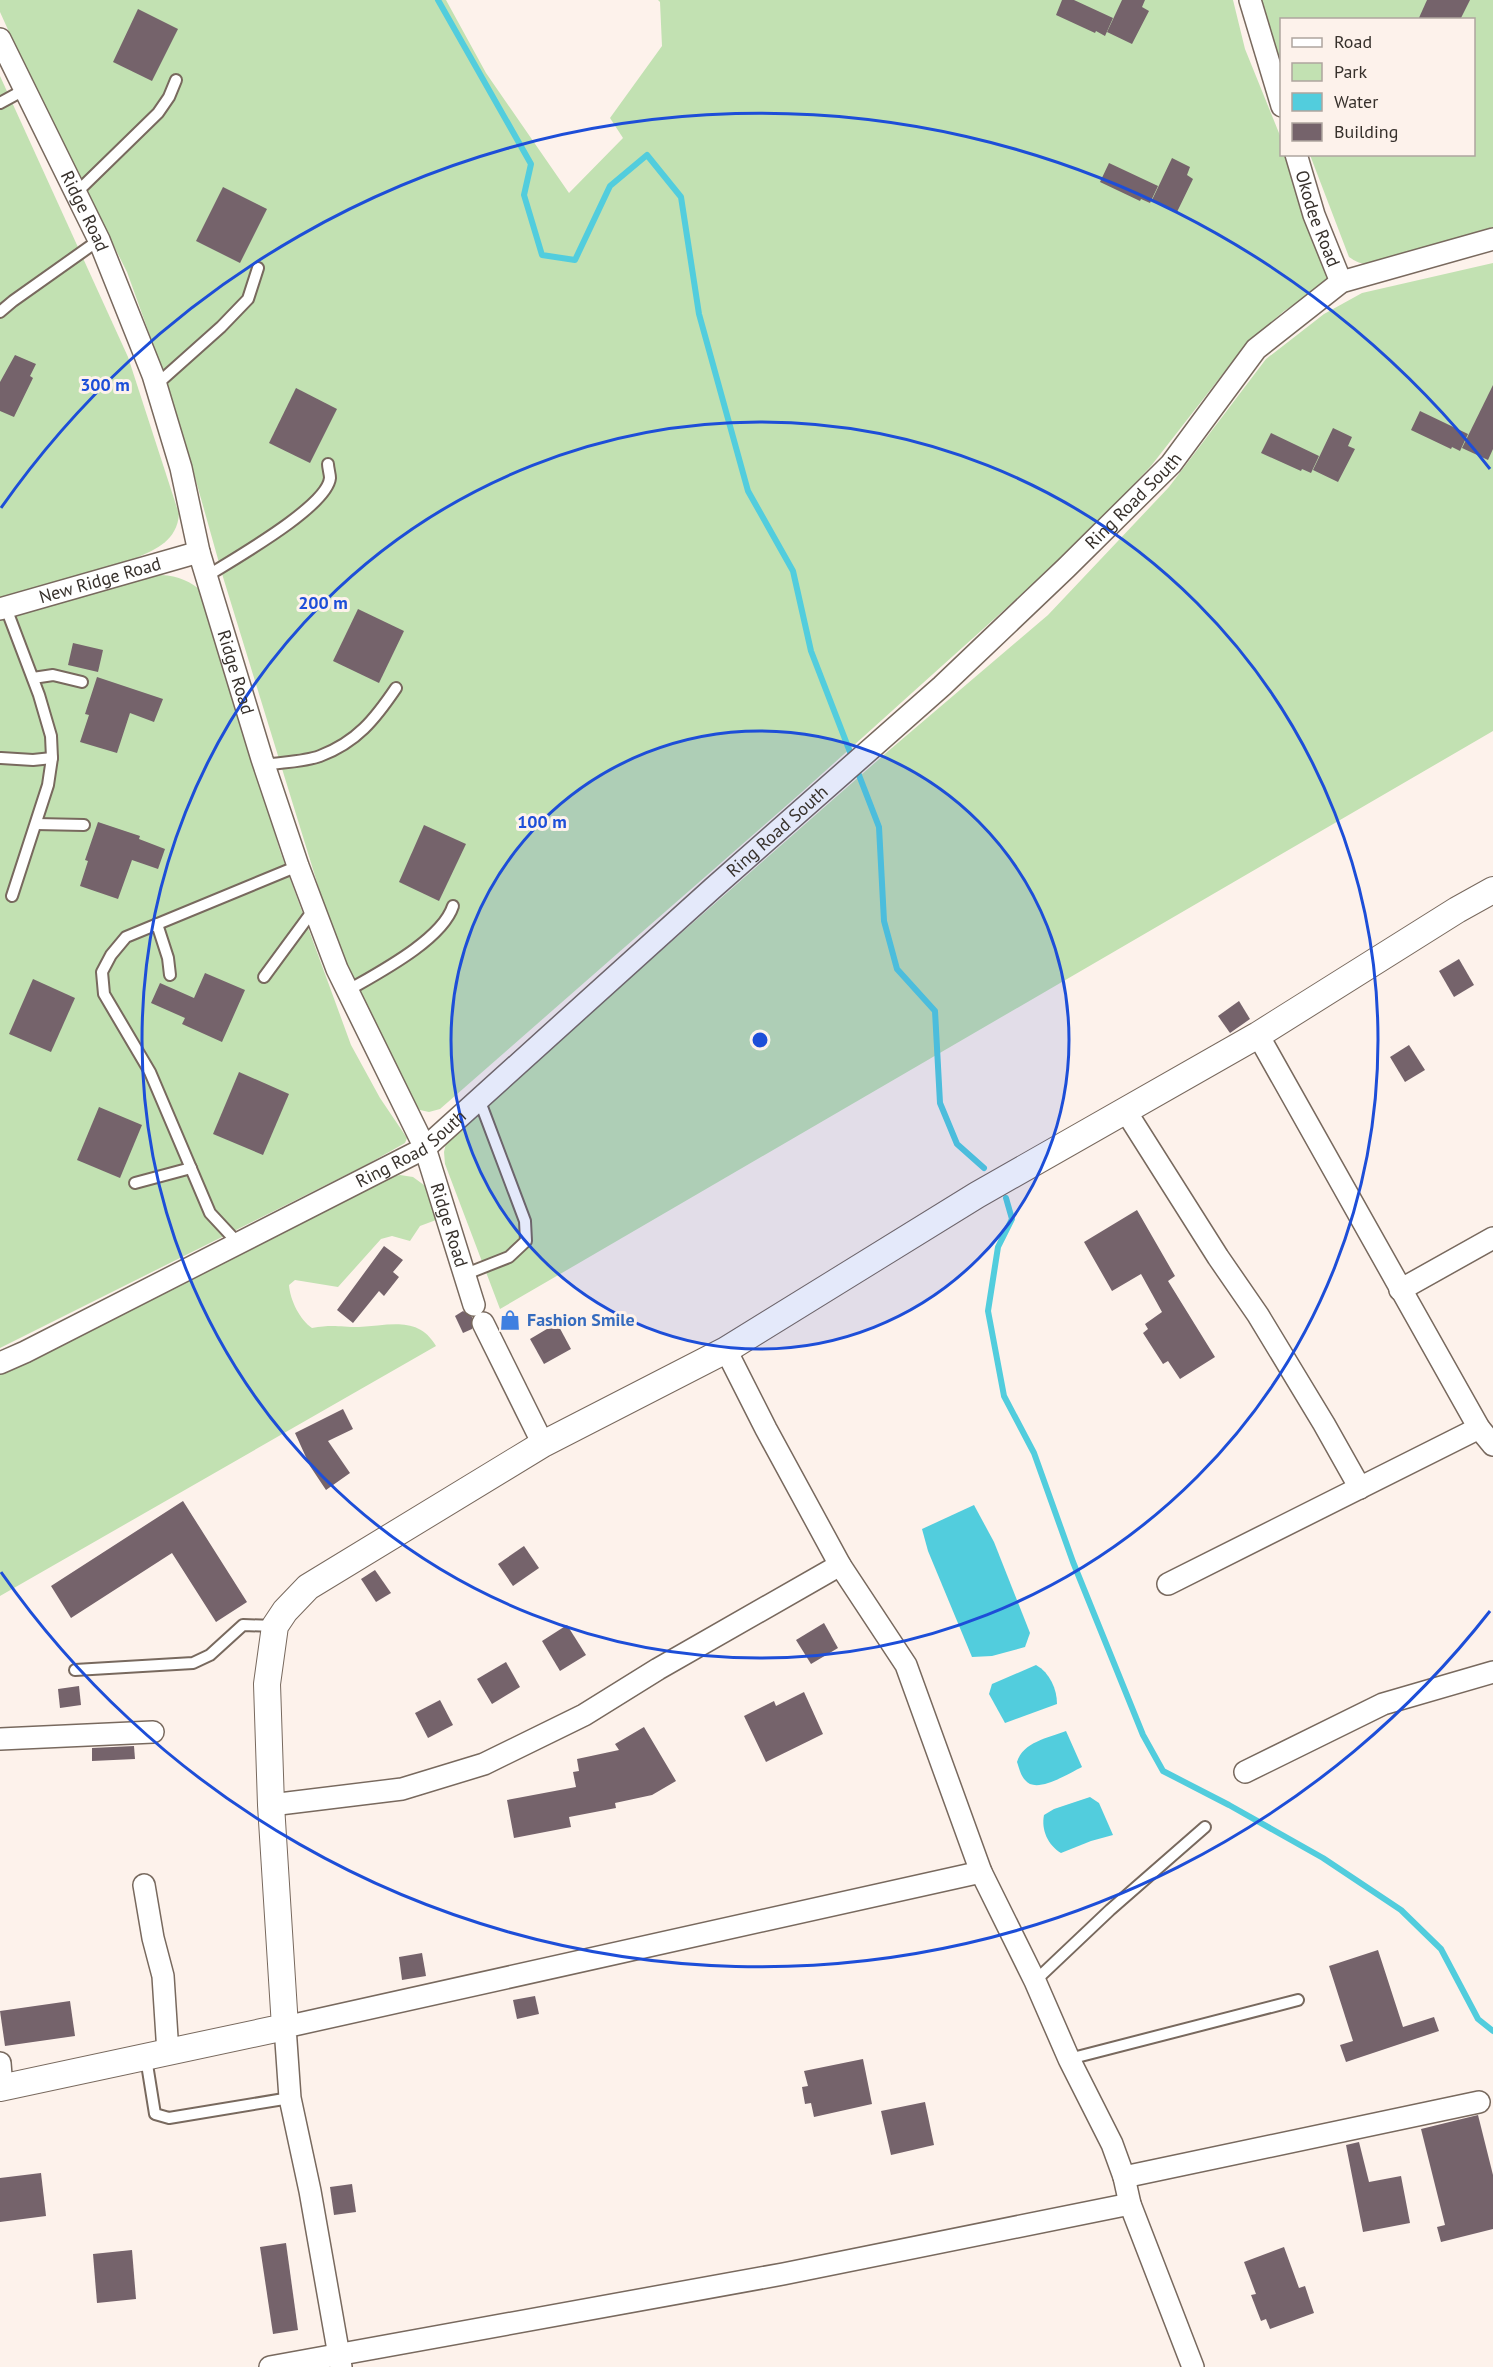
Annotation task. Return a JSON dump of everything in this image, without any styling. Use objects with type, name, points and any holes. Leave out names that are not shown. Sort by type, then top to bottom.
[{"type":"street","points":[[1250,0],[1280,103]]},
{"type":"street","name":"Ridge Road","points":[[0,39],[99,240],[156,385],[181,468],[199,552],[264,765],[298,866],[347,991],[425,1148],[478,1314],[543,1444]]},
{"type":"street","name":"Okodee Road","points":[[1297,156],[1314,215],[1341,282]]},
{"type":"street","name":"Ring Road South","points":[[0,1363],[425,1148],[713,888],[942,686],[1066,568],[1171,464],[1256,349],[1341,282],[1493,239]]},
{"type":"street","name":"New Ridge Road","points":[[3,608],[199,552]]},
{"type":"street","points":[[339,2361],[310,2191],[290,2098],[270,1805],[267,1684],[275,1626],[285,1611],[308,1587],[543,1444],[726,1350],[977,1195],[1258,1035],[1457,910],[1493,891]]},
{"type":"street","points":[[1258,1035],[1479,1428],[1493,1445]]},
{"type":"street","points":[[1125,1110],[1218,1257],[1258,1315],[1360,1488]]},
{"type":"street","points":[[1400,1290],[1493,1238]]},
{"type":"street","points":[[726,1350],[840,1565],[906,1665],[981,1872],[1035,1981],[1069,2059],[1112,2144],[1124,2177],[1130,2204],[1193,2367]]},
{"type":"street","points":[[1168,1584],[1479,1428]]},
{"type":"street","points":[[270,1805],[402,1789],[484,1764],[585,1715],[658,1669],[840,1565]]},
{"type":"street","points":[[1245,1772],[1383,1704],[1493,1672]]},
{"type":"street","points":[[0,1739],[153,1732]]},
{"type":"street","points":[[1,2080],[157,2056],[981,1872]]},
{"type":"street","points":[[144,1885],[153,1938],[163,1976],[157,2056]]},
{"type":"street","points":[[1124,2177],[1479,2102]]},
{"type":"street","points":[[270,2367],[339,2361],[624,2301],[783,2274],[1130,2204]]},
{"type":"lane","points":[[75,194],[158,113],[169,97],[176,80]]},
{"type":"lane","points":[[0,103],[24,90]]},
{"type":"lane","points":[[0,312],[99,240]]},
{"type":"lane","points":[[156,385],[221,327],[248,299],[258,268]]},
{"type":"lane","points":[[207,576],[301,515],[321,495],[330,479],[328,464]]},
{"type":"lane","points":[[3,608],[33,678],[51,736],[52,758],[48,785],[12,897]]},
{"type":"lane","points":[[33,678],[53,675],[82,682]]},
{"type":"lane","points":[[264,765],[320,756],[358,735],[374,720],[396,687]]},
{"type":"lane","points":[[1,758],[33,760],[52,758]]},
{"type":"lane","points":[[36,824],[84,825]]},
{"type":"lane","points":[[237,1242],[210,1213],[150,1072],[104,994],[102,972],[111,955],[126,937],[298,866]]},
{"type":"lane","points":[[347,991],[382,971],[437,932],[451,914],[453,906]]},
{"type":"lane","points":[[264,977],[314,909]]},
{"type":"lane","points":[[157,924],[168,958],[170,975]]},
{"type":"lane","points":[[466,1274],[509,1257],[526,1240],[525,1221],[479,1099]]},
{"type":"lane","points":[[135,1183],[191,1168]]},
{"type":"lane","points":[[75,1670],[193,1663],[210,1655],[243,1625],[275,1626]]},
{"type":"lane","points":[[1035,1981],[1110,1910],[1206,1827]]},
{"type":"lane","points":[[1069,2059],[1298,2000]]},
{"type":"lane","points":[[157,2056],[155,2114],[169,2118],[290,2098]]},
{"type":"green space","points":[[0,0],[446,0],[486,73],[569,193],[623,138],[610,118],[662,46],[660,2],[658,0],[1233,0],[1245,49],[1280,136],[1280,156],[1288,156],[1329,276],[1327,284],[1284,311],[1236,357],[1151,466],[1083,539],[803,791],[440,1109],[429,1112],[420,1110],[404,1089],[344,970],[223,577],[189,456],[168,397],[159,361],[127,272],[34,87],[0,12]]},
{"type":"green space","points":[[1261,0],[1493,0],[1493,227],[1375,262],[1365,264],[1359,262],[1349,257],[1310,156],[1475,156],[1475,18],[1280,18],[1280,66]]},
{"type":"green space","points":[[0,76],[128,357],[179,514],[170,537],[144,555],[0,598]]},
{"type":"green space","points":[[1493,263],[1493,731],[500,1309],[445,1164],[444,1152],[447,1139],[886,753],[1048,615],[1169,487],[1266,359],[1324,314],[1362,293]]},
{"type":"green space","points":[[161,575],[184,580],[204,593],[280,851],[351,1045],[380,1098],[407,1138],[405,1143],[366,1165],[0,1348],[0,618],[132,578]]},
{"type":"green space","points":[[400,1175],[413,1177],[428,1188],[436,1220],[420,1226],[410,1241],[392,1236],[381,1239],[338,1287],[295,1280],[289,1285],[290,1291],[300,1315],[312,1328],[402,1324],[420,1330],[429,1336],[436,1346],[0,1596],[0,1374],[388,1178]]},
{"type":"water","points":[[974,1505],[994,1542],[1030,1633],[1025,1647],[992,1656],[972,1657],[928,1551],[922,1529]]},
{"type":"water","points":[[1036,1665],[1052,1682],[1057,1704],[1005,1723],[989,1694],[992,1684]]},
{"type":"water","points":[[1066,1731],[1082,1767],[1044,1784],[1030,1784],[1019,1769],[1017,1762],[1020,1755],[1030,1745]]},
{"type":"water","points":[[1090,1797],[1099,1803],[1113,1835],[1061,1853],[1046,1837],[1044,1815],[1054,1809]]},
{"type":"building","points":[[1062,0],[1074,0],[1113,18],[1105,36],[1056,15]]},
{"type":"building","points":[[1122,0],[1145,0],[1142,7],[1149,11],[1132,44],[1107,32]]},
{"type":"building","points":[[1427,0],[1470,0],[1461,18],[1419,18]]},
{"type":"building","points":[[138,9],[178,29],[152,81],[113,62]]},
{"type":"building","points":[[1172,158],[1190,167],[1187,175],[1193,179],[1177,212],[1152,200]]},
{"type":"building","points":[[1109,163],[1158,186],[1150,203],[1141,199],[1140,201],[1100,182]]},
{"type":"building","points":[[223,187],[267,209],[240,263],[196,241]]},
{"type":"building","points":[[15,355],[36,364],[30,376],[33,378],[14,417],[0,411],[0,382]]},
{"type":"building","points":[[1493,385],[1493,449],[1488,460],[1462,448]]},
{"type":"building","points":[[296,388],[337,409],[310,463],[269,443]]},
{"type":"building","points":[[1420,411],[1468,434],[1460,451],[1411,430]]},
{"type":"building","points":[[1333,428],[1352,437],[1348,446],[1355,449],[1338,482],[1313,470]]},
{"type":"building","points":[[1271,433],[1319,456],[1311,473],[1302,469],[1301,471],[1261,453]]},
{"type":"building","points":[[358,609],[404,631],[379,683],[333,661]]},
{"type":"building","points":[[73,643],[103,650],[98,672],[68,665]]},
{"type":"building","points":[[97,677],[163,699],[154,722],[130,713],[117,753],[80,742],[89,715],[85,714]]},
{"type":"building","points":[[98,822],[140,836],[139,839],[165,849],[158,869],[132,860],[118,899],[80,886],[88,861],[85,860]]},
{"type":"building","points":[[424,825],[466,844],[439,901],[399,882]]},
{"type":"building","points":[[1459,959],[1474,985],[1454,997],[1439,971]]},
{"type":"building","points":[[205,973],[245,990],[222,1042],[182,1024],[185,1018],[151,1003],[160,983],[194,998]]},
{"type":"building","points":[[33,979],[75,998],[51,1052],[9,1034]]},
{"type":"building","points":[[1239,1001],[1250,1019],[1230,1033],[1218,1016]]},
{"type":"building","points":[[1409,1045],[1425,1070],[1405,1082],[1390,1057]]},
{"type":"building","points":[[239,1072],[289,1094],[263,1155],[213,1134]]},
{"type":"building","points":[[99,1107],[142,1125],[120,1178],[77,1160]]},
{"type":"building","points":[[1137,1210],[1175,1276],[1168,1281],[1215,1357],[1180,1379],[1168,1361],[1163,1364],[1143,1333],[1148,1329],[1145,1324],[1162,1312],[1141,1274],[1112,1291],[1084,1242]]},
{"type":"building","points":[[384,1246],[403,1260],[393,1272],[399,1277],[384,1296],[379,1291],[353,1323],[337,1310]]},
{"type":"building","points":[[463,1311],[472,1317],[472,1329],[463,1333],[455,1316]]},
{"type":"building","points":[[557,1323],[571,1349],[544,1364],[530,1339]]},
{"type":"building","points":[[343,1409],[353,1429],[328,1441],[350,1473],[326,1490],[310,1466],[295,1433]]},
{"type":"building","points":[[183,1501],[247,1602],[216,1622],[172,1553],[71,1618],[51,1586]]},
{"type":"building","points":[[524,1546],[539,1568],[513,1586],[498,1564]]},
{"type":"building","points":[[375,1570],[391,1593],[376,1602],[361,1579]]},
{"type":"building","points":[[824,1623],[838,1648],[811,1664],[796,1640]]},
{"type":"building","points":[[567,1625],[586,1655],[560,1671],[542,1641]]},
{"type":"building","points":[[506,1662],[520,1687],[492,1704],[477,1679]]},
{"type":"building","points":[[79,1686],[81,1705],[60,1708],[58,1689]]},
{"type":"building","points":[[804,1692],[823,1734],[766,1762],[744,1716],[774,1701],[776,1706]]},
{"type":"building","points":[[440,1700],[453,1725],[428,1738],[415,1713]]},
{"type":"building","points":[[644,1727],[676,1781],[652,1795],[615,1803],[616,1808],[569,1817],[571,1827],[514,1838],[507,1800],[576,1787],[573,1772],[579,1771],[577,1759],[619,1750],[615,1744]]},
{"type":"building","points":[[134,1746],[135,1759],[92,1761],[92,1748]]},
{"type":"building","points":[[1378,1950],[1403,2027],[1434,2017],[1439,2031],[1346,2062],[1340,2045],[1353,2041],[1329,1966]]},
{"type":"building","points":[[422,1953],[426,1976],[402,1980],[399,1957]]},
{"type":"building","points":[[535,1996],[539,2014],[517,2019],[513,2000]]},
{"type":"building","points":[[70,2001],[75,2036],[5,2046],[0,2011]]},
{"type":"building","points":[[863,2059],[872,2104],[814,2117],[811,2103],[805,2104],[802,2087],[808,2086],[804,2071]]},
{"type":"building","points":[[925,2102],[934,2145],[891,2155],[881,2111]]},
{"type":"building","points":[[1478,2115],[1493,2175],[1493,2229],[1441,2242],[1437,2227],[1445,2225],[1421,2129]]},
{"type":"building","points":[[1359,2142],[1369,2182],[1401,2176],[1410,2223],[1363,2232],[1346,2145]]},
{"type":"building","points":[[41,2173],[46,2216],[0,2222],[0,2178]]},
{"type":"building","points":[[352,2184],[356,2212],[334,2215],[330,2187]]},
{"type":"building","points":[[286,2243],[298,2330],[273,2334],[260,2247]]},
{"type":"building","points":[[1284,2247],[1299,2288],[1305,2286],[1314,2313],[1270,2329],[1266,2319],[1261,2321],[1251,2295],[1256,2294],[1244,2262]]},
{"type":"building","points":[[132,2250],[136,2299],[97,2303],[93,2254]]},
{"type":"waterway","points":[[438,0],[531,164],[524,195],[542,255],[575,260],[610,186],[647,155],[681,197],[699,314],[748,491],[793,571],[811,651],[879,827],[884,921],[897,969],[935,1011],[940,1103],[957,1144],[984,1168]]},
{"type":"waterway","points":[[1006,1198],[1012,1219],[998,1247],[988,1311],[1004,1396],[1034,1453],[1073,1562],[1143,1735],[1163,1771],[1323,1858],[1401,1910],[1441,1949],[1478,2019],[1493,2031]]},
{"type":"place","name":"Fashion Smile","points":[[510,1320]]}]
